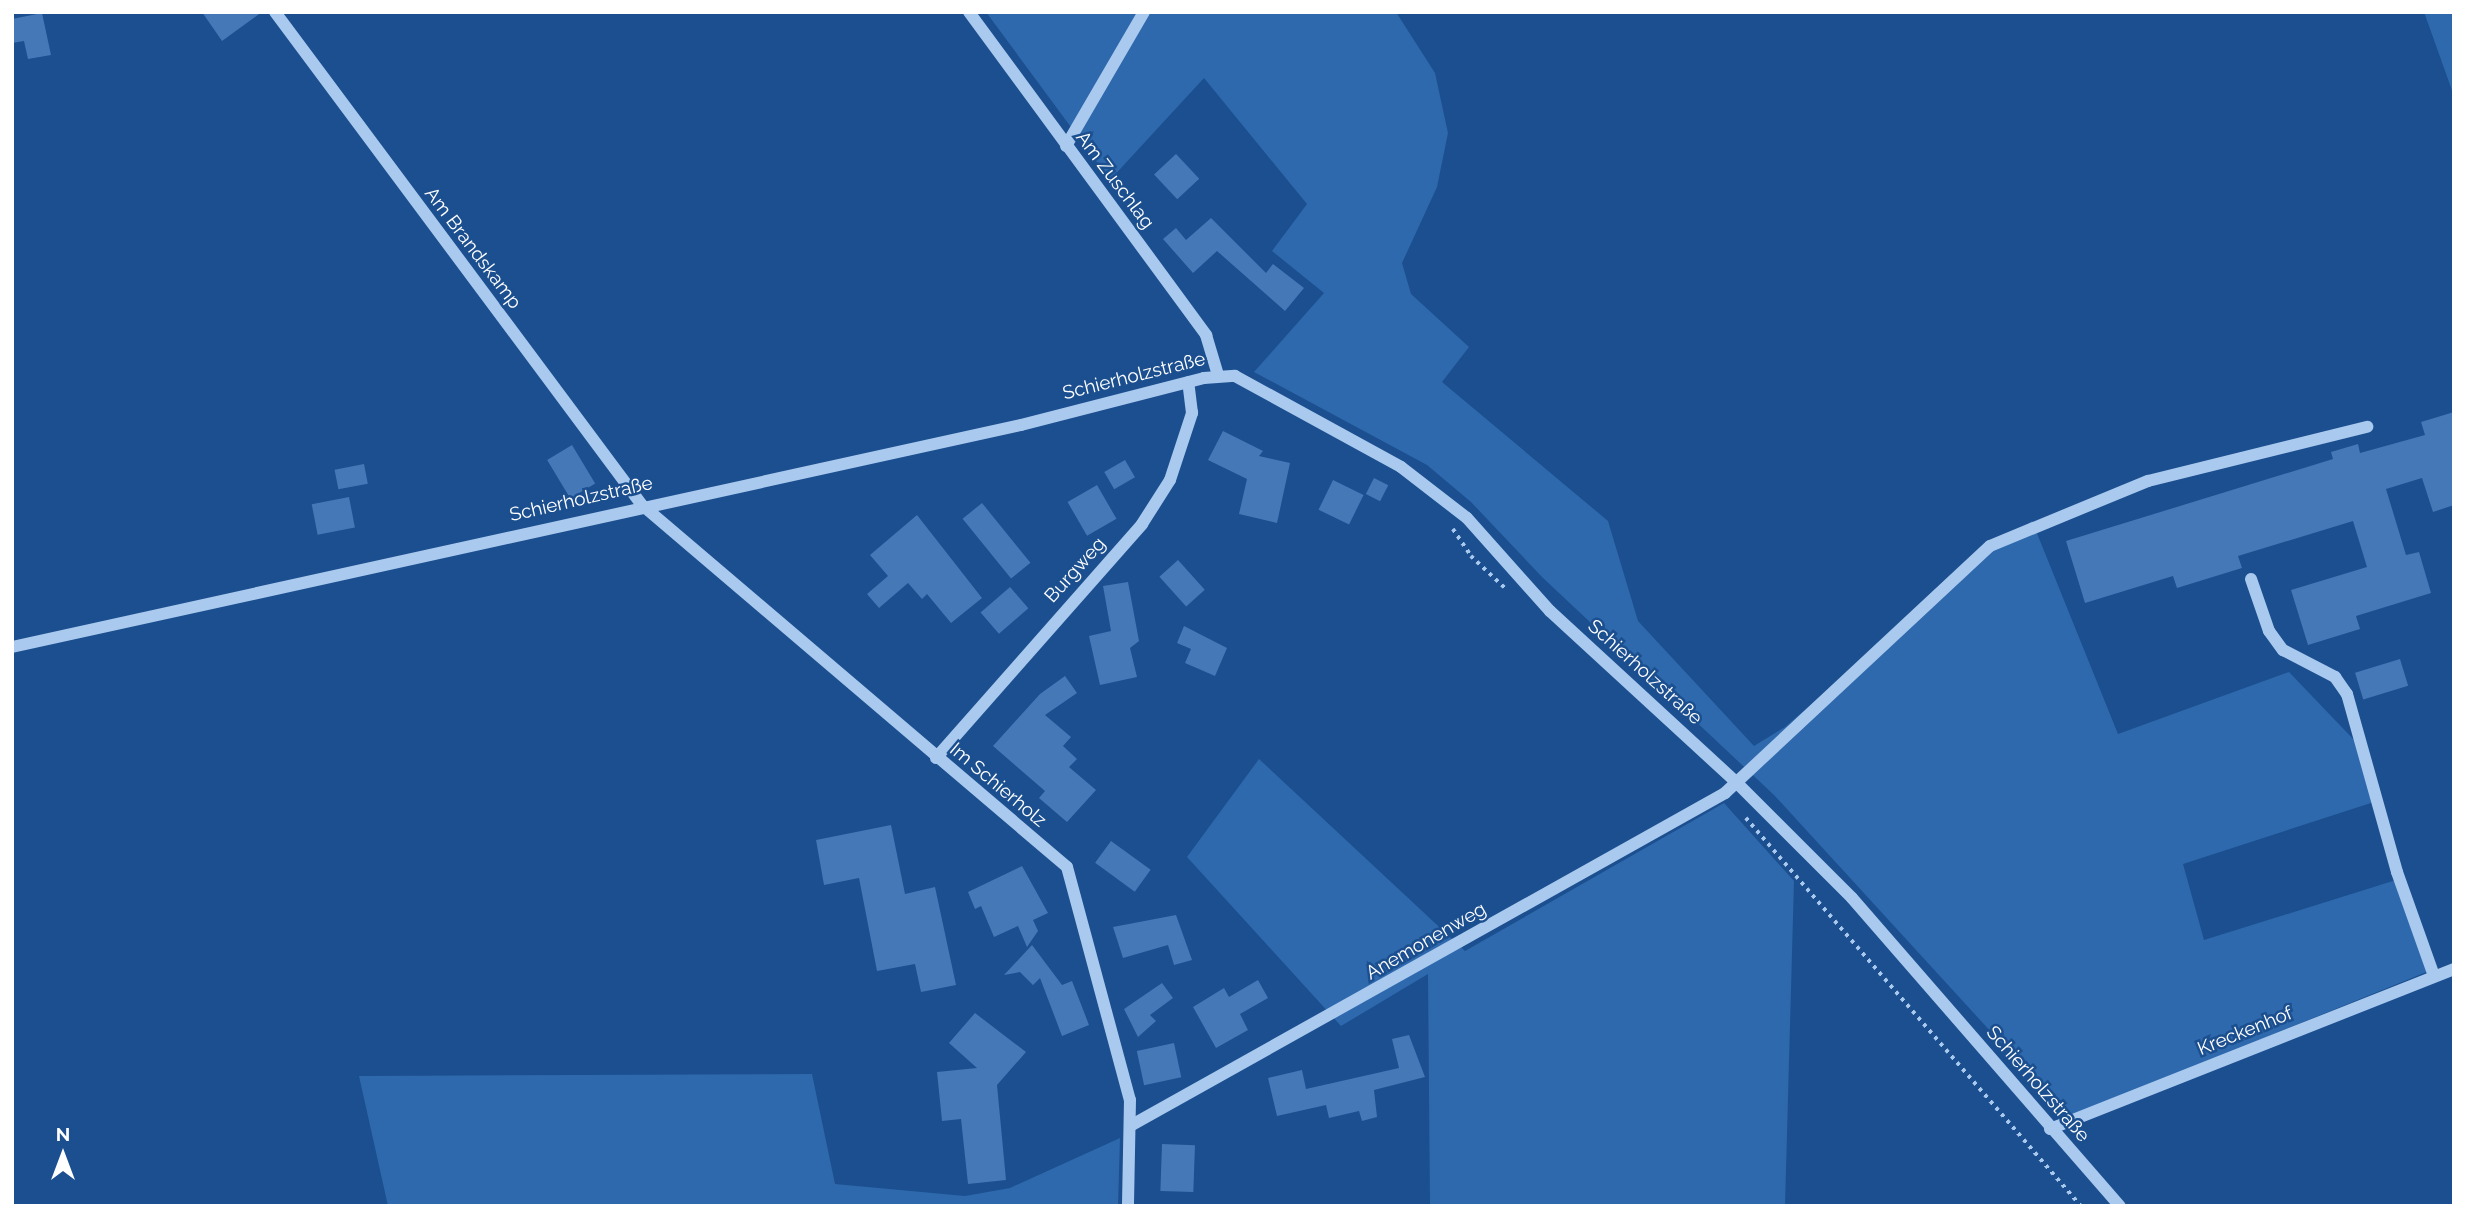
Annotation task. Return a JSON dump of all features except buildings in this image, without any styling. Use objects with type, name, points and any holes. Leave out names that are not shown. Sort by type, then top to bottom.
[{"type":"street","name":"Am Brandskamp","points":[[275,12],[642,505]]},
{"type":"street","name":"Am Zuschlag","points":[[969,12],[1206,335],[1218,375]]},
{"type":"street","points":[[1066,146],[1144,12]]},
{"type":"street","name":"Schierholzstraße","points":[[12,646],[642,505],[1021,425],[1218,375],[1236,376],[1401,467],[1448,502],[1550,611],[1738,783],[1852,898],[2050,1129],[2120,1206]]},
{"type":"street","name":"Burgweg","points":[[936,758],[1142,524],[1170,480],[1185,436],[1192,413],[1188,382]]},
{"type":"street","name":"Anemonenweg","points":[[1130,1126],[1725,793],[1990,546],[2148,481],[2367,426]]},
{"type":"street","name":"Im Schierholz","points":[[642,505],[1067,867],[1075,884],[1130,1100],[1128,1206]]},
{"type":"street","points":[[2251,579],[2269,631],[2283,650],[2335,677],[2347,694],[2397,873],[2434,976]]},
{"type":"street","name":"Kreckenhof","points":[[2050,1129],[2454,969]]},
{"type":"path","points":[[1451,526],[1471,556],[1511,594]]},
{"type":"path","points":[[1725,793],[2081,1206]]},
{"type":"shaded area","points":[[986,12],[1396,12],[1435,73],[1448,133],[1437,187],[1402,263],[1411,294],[1469,347],[1442,382],[1608,521],[1638,621],[1754,746],[1785,727],[1992,548],[2032,521],[2118,734],[2289,672],[2356,742],[2374,802],[2183,864],[2204,940],[2396,880],[2429,971],[2069,1117],[1774,795],[1542,577],[1471,502],[1427,465],[1254,372],[1324,293],[1272,251],[1307,204],[1204,78],[1110,180]]},
{"type":"shaded area","points":[[2424,12],[2454,12],[2454,96]]},
{"type":"shaded area","points":[[1259,759],[1465,951],[1724,803],[1794,881],[1785,1206],[1430,1206],[1428,974],[1341,1026],[1187,857]]},
{"type":"shaded area","points":[[812,1074],[835,1184],[965,1196],[1010,1188],[1120,1138],[1118,1206],[388,1206],[359,1076]]}]
